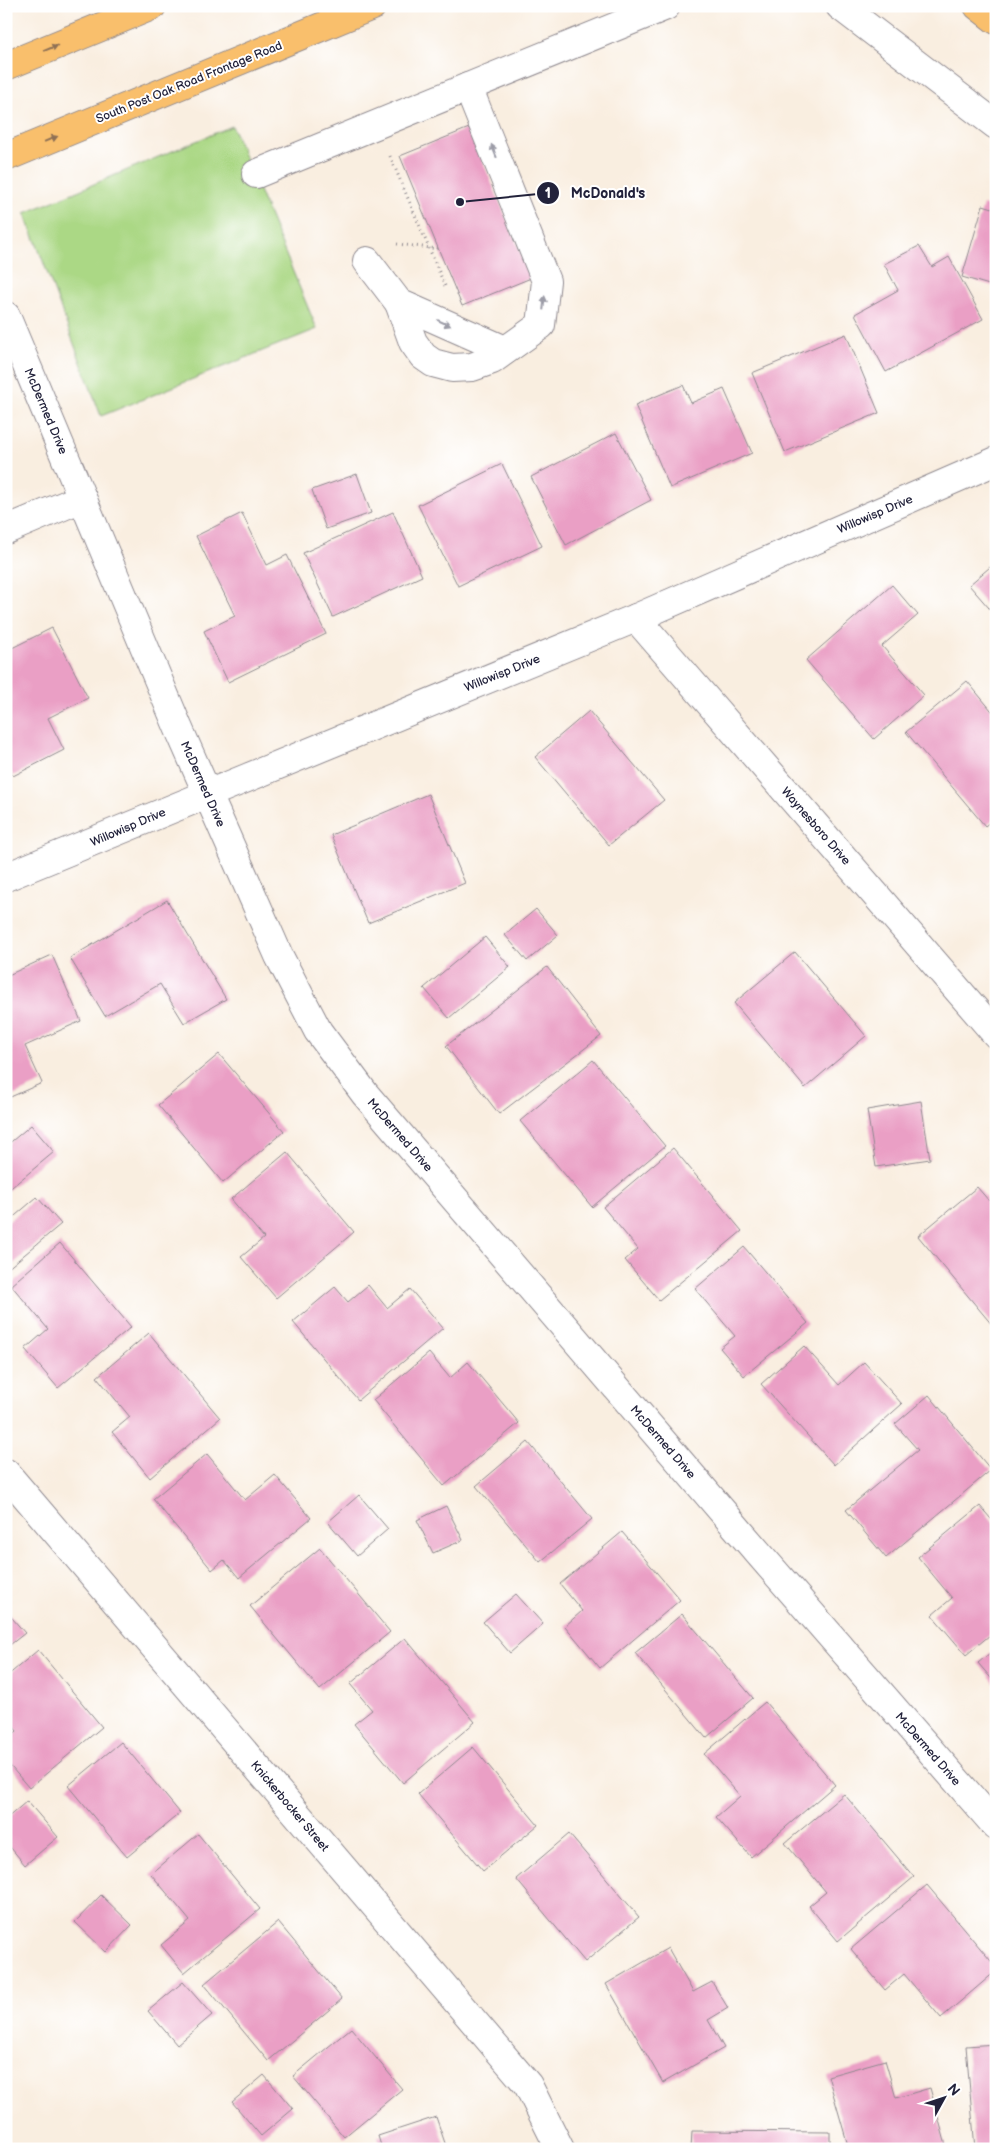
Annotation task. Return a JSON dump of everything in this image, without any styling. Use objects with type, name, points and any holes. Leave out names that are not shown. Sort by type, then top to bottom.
[{"type":"main road","points":[[6,66],[152,6]]},
{"type":"main road","name":"South Post Oak Road Frontage Road","points":[[6,157],[372,6]]},
{"type":"main road","points":[[978,6],[996,20]]},
{"type":"street","points":[[256,174],[666,6]]},
{"type":"street","points":[[840,6],[996,125]]},
{"type":"street","points":[[367,261],[399,303],[413,342],[423,356],[434,364],[452,368],[472,367],[492,360],[541,325],[546,281],[468,87]]},
{"type":"street","points":[[399,303],[505,350]]},
{"type":"street","name":"McDermed Drive","points":[[6,316],[207,794],[283,964],[318,1031],[364,1094],[741,1534],[996,1826]]},
{"type":"street","name":"Willowisp Drive","points":[[6,878],[636,618],[996,462]]},
{"type":"street","points":[[6,530],[82,498]]},
{"type":"street","name":"Waynesboro Drive","points":[[636,618],[996,1034]]},
{"type":"street","name":"Knickerbocker Street","points":[[6,1473],[528,2085],[560,2149]]},
{"type":"path","points":[[378,125],[447,292]]},
{"type":"green space","points":[[232,126],[317,329],[101,416],[25,213]]},
{"type":"building","points":[[469,128],[531,278],[462,306],[400,156]]},
{"type":"building","points":[[983,205],[996,209],[996,287],[962,277]]},
{"type":"building","points":[[919,246],[932,267],[949,257],[983,319],[886,372],[855,314],[898,290],[884,264]]},
{"type":"building","points":[[846,334],[879,413],[785,452],[752,373]]},
{"type":"building","points":[[683,385],[691,403],[724,389],[752,453],[670,488],[635,405]]},
{"type":"building","points":[[616,433],[651,500],[566,545],[531,477]]},
{"type":"building","points":[[502,464],[542,546],[458,586],[418,505]]},
{"type":"building","points":[[357,474],[371,513],[326,529],[312,490]]},
{"type":"building","points":[[393,512],[422,576],[333,617],[303,553]]},
{"type":"building","points":[[242,513],[267,565],[287,555],[326,634],[228,682],[204,631],[235,616],[196,536]]},
{"type":"building","points":[[996,562],[996,616],[969,585]]},
{"type":"building","points":[[892,585],[918,615],[882,646],[924,695],[874,739],[806,660]]},
{"type":"building","points":[[52,628],[88,698],[48,718],[64,750],[13,776],[6,764],[6,651]]},
{"type":"building","points":[[967,681],[996,716],[996,817],[985,826],[906,732]]},
{"type":"building","points":[[589,711],[664,800],[609,845],[535,757]]},
{"type":"building","points":[[428,794],[465,883],[368,923],[331,835]]},
{"type":"building","points":[[167,900],[226,999],[184,1023],[160,984],[105,1016],[70,958]]},
{"type":"building","points":[[536,909],[558,935],[527,961],[505,935]]},
{"type":"building","points":[[485,937],[510,967],[449,1018],[424,988]]},
{"type":"building","points":[[795,952],[866,1036],[805,1088],[734,1003]]},
{"type":"building","points":[[52,955],[81,1021],[25,1046],[42,1083],[6,1099],[6,976]]},
{"type":"building","points":[[547,967],[601,1036],[499,1114],[446,1046]]},
{"type":"building","points":[[219,1054],[284,1131],[223,1183],[158,1105]]},
{"type":"building","points":[[593,1060],[665,1146],[592,1207],[520,1121]]},
{"type":"building","points":[[921,1101],[930,1159],[876,1167],[867,1110]]},
{"type":"building","points":[[31,1125],[54,1152],[6,1192],[6,1146]]},
{"type":"building","points":[[673,1148],[742,1231],[659,1300],[625,1260],[638,1249],[603,1207]]},
{"type":"building","points":[[287,1152],[354,1232],[276,1298],[241,1257],[264,1238],[231,1199]]},
{"type":"building","points":[[977,1187],[996,1209],[996,1324],[993,1326],[918,1236]]},
{"type":"building","points":[[37,1197],[61,1224],[6,1270],[6,1217],[9,1221]]},
{"type":"building","points":[[60,1243],[131,1327],[58,1388],[25,1349],[48,1329],[11,1285]]},
{"type":"building","points":[[744,1247],[808,1323],[744,1376],[720,1348],[735,1336],[695,1289]]},
{"type":"building","points":[[368,1285],[387,1308],[410,1289],[443,1328],[358,1400],[293,1322],[335,1287],[348,1302]]},
{"type":"building","points":[[149,1333],[220,1418],[150,1478],[112,1432],[130,1417],[97,1377]]},
{"type":"building","points":[[804,1346],[839,1385],[864,1362],[902,1404],[834,1465],[761,1384]]},
{"type":"building","points":[[429,1353],[450,1378],[468,1362],[519,1423],[444,1486],[373,1400]]},
{"type":"building","points":[[929,1395],[991,1470],[886,1558],[846,1510],[918,1450],[895,1424]]},
{"type":"building","points":[[528,1442],[592,1519],[540,1562],[476,1486]]},
{"type":"building","points":[[207,1454],[245,1500],[275,1475],[311,1518],[239,1578],[224,1560],[212,1570],[153,1499]]},
{"type":"building","points":[[359,1495],[388,1529],[357,1556],[328,1522]]},
{"type":"building","points":[[446,1506],[463,1540],[433,1553],[417,1520]]},
{"type":"building","points":[[980,1506],[996,1525],[996,1630],[966,1655],[932,1615],[952,1598],[918,1557]]},
{"type":"building","points":[[622,1532],[680,1600],[600,1668],[565,1626],[582,1611],[560,1584]]},
{"type":"building","points":[[320,1548],[390,1632],[320,1690],[250,1606]]},
{"type":"building","points":[[516,1594],[543,1624],[510,1653],[483,1622]]},
{"type":"building","points":[[6,1611],[25,1633],[6,1648]]},
{"type":"building","points":[[682,1614],[753,1698],[706,1738],[635,1653]]},
{"type":"building","points":[[405,1638],[475,1722],[403,1783],[354,1724],[372,1710],[350,1684]]},
{"type":"building","points":[[996,1648],[996,1684],[978,1663]]},
{"type":"building","points":[[38,1650],[102,1727],[29,1788],[6,1761],[6,1740],[17,1731],[6,1718],[6,1677]]},
{"type":"building","points":[[765,1702],[835,1785],[751,1857],[716,1817],[740,1796],[704,1754]]},
{"type":"building","points":[[121,1742],[180,1813],[127,1857],[68,1786]]},
{"type":"building","points":[[473,1747],[538,1825],[483,1871],[418,1794]]},
{"type":"building","points":[[844,1794],[914,1877],[838,1941],[809,1906],[826,1892],[785,1843]]},
{"type":"building","points":[[27,1801],[58,1837],[25,1865],[6,1842],[6,1819]]},
{"type":"building","points":[[198,1834],[260,1909],[184,1973],[161,1945],[190,1921],[151,1874]]},
{"type":"building","points":[[569,1834],[639,1917],[585,1962],[516,1879]]},
{"type":"building","points":[[927,1885],[996,1967],[996,1971],[941,2018],[904,1974],[885,1990],[851,1949]]},
{"type":"building","points":[[101,1895],[132,1925],[106,1952],[75,1922]]},
{"type":"building","points":[[278,1922],[342,1999],[268,2061],[204,1984]]},
{"type":"building","points":[[668,1948],[693,1992],[712,1982],[728,2008],[708,2020],[724,2048],[663,2083],[606,1984]]},
{"type":"building","points":[[183,1982],[212,2015],[177,2045],[148,2011]]},
{"type":"building","points":[[351,2028],[402,2089],[344,2137],[293,2076]]},
{"type":"building","points":[[996,2044],[996,2149],[975,2149],[966,2046]]},
{"type":"building","points":[[885,2060],[896,2098],[930,2088],[947,2149],[849,2149],[828,2076]]},
{"type":"building","points":[[264,2075],[293,2109],[261,2136],[232,2102]]},
{"type":"building","points":[[436,2117],[447,2149],[382,2149],[378,2136]]},
{"type":"building","points":[[692,2131],[830,2132],[830,2149],[691,2149]]},
{"type":"place","name":"McDonald's","points":[[460,202]]}]
